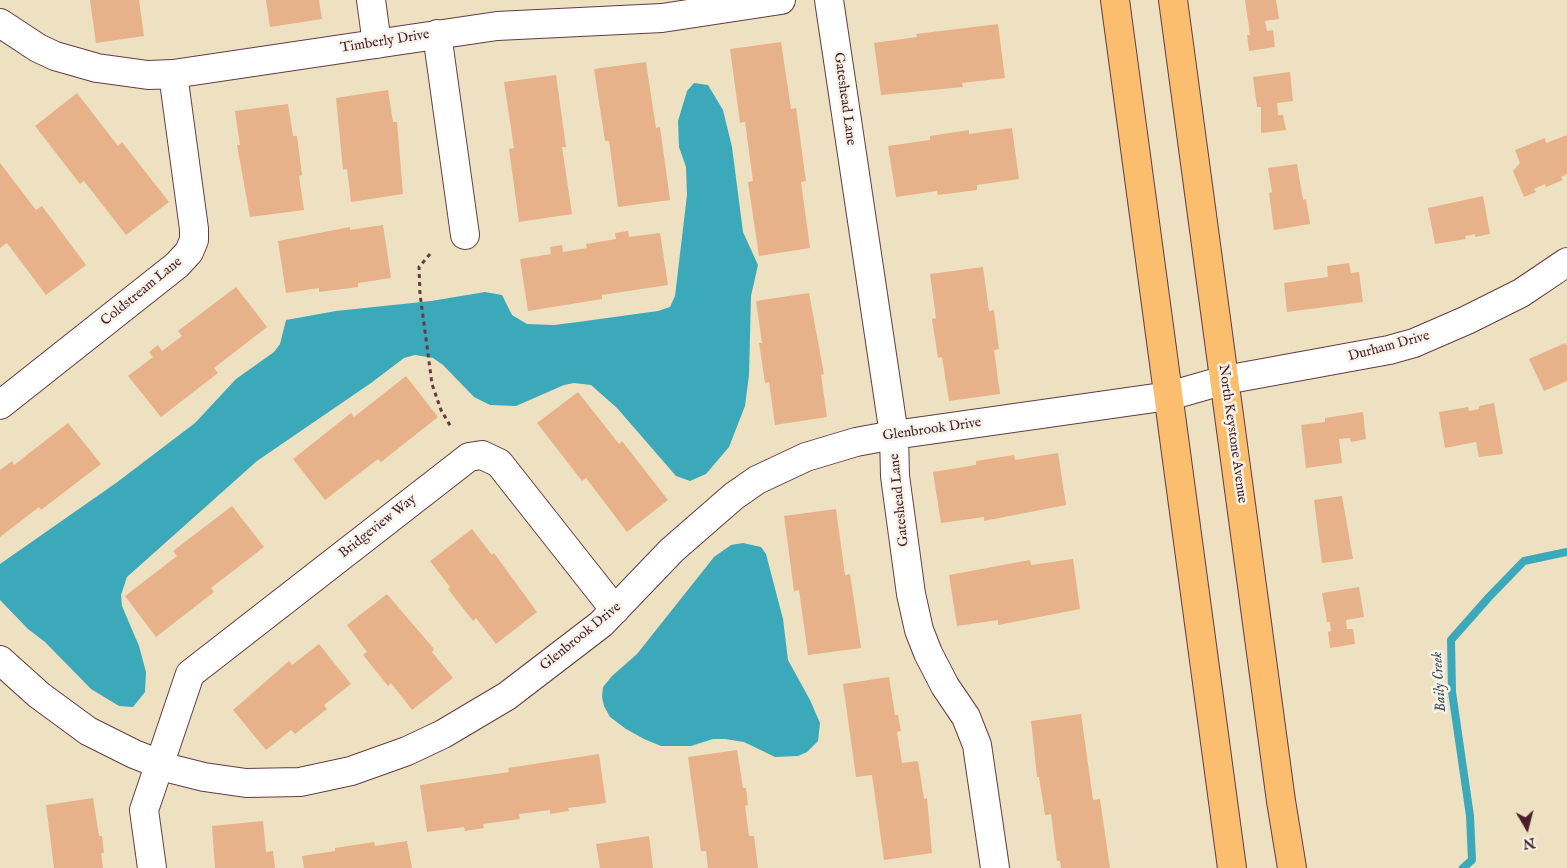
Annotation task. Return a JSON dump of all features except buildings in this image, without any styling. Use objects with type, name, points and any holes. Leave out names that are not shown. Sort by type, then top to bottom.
[{"type":"main road","points":[[1114,0],[1232,868]]},
{"type":"main road","name":"North Keystone Avenue","points":[[1173,0],[1281,801],[1292,868]]},
{"type":"street","points":[[371,0],[377,44]]},
{"type":"street","name":"Timberly Drive","points":[[0,23],[38,48],[72,61],[122,73],[148,75],[173,74],[437,34],[525,24],[662,18],[781,0]]},
{"type":"street","name":"Gateshead Lane","points":[[829,0],[894,435],[896,476],[913,605],[928,653],[945,686],[966,717],[977,745],[995,868]]},
{"type":"street","points":[[437,34],[466,235]]},
{"type":"street","name":"Coldstream Lane","points":[[0,405],[177,265],[189,252],[194,240],[194,230],[173,74]]},
{"type":"street","name":"Durham Drive","points":[[1194,389],[1225,380],[1362,356],[1414,343],[1467,320],[1521,293],[1567,262]]},
{"type":"street","name":"Glenbrook Drive","points":[[0,660],[39,695],[88,731],[159,765],[228,782],[300,782],[375,763],[443,734],[508,696],[578,643],[615,610],[672,550],[712,514],[757,480],[806,457],[830,449],[894,435],[1169,396],[1194,389]]},
{"type":"street","name":"Bridgeview Way","points":[[152,868],[144,810],[190,674],[468,457],[482,455],[499,463],[615,610]]},
{"type":"path","points":[[430,254],[419,267],[420,294],[435,397],[451,427]]},
{"type":"water","points":[[694,83],[708,85],[723,110],[732,147],[743,232],[758,265],[751,296],[749,375],[745,406],[729,447],[706,474],[690,481],[676,476],[617,408],[591,385],[574,383],[564,385],[516,406],[490,405],[474,397],[443,365],[433,358],[415,355],[404,358],[371,383],[257,461],[127,577],[121,595],[122,606],[139,646],[146,672],[145,692],[133,707],[119,706],[91,689],[0,600],[0,564],[116,483],[195,423],[236,379],[274,352],[280,344],[286,320],[336,311],[431,301],[485,292],[502,295],[512,315],[527,324],[554,325],[658,311],[670,307],[675,296],[687,195],[686,167],[679,147],[678,121],[687,91]]},
{"type":"water","points":[[743,543],[761,547],[766,554],[783,619],[788,660],[810,700],[820,723],[818,741],[807,752],[798,756],[775,757],[744,742],[725,739],[713,739],[691,746],[661,746],[626,729],[610,717],[604,706],[602,697],[603,687],[612,676],[637,654],[714,557],[731,545]]},
{"type":"waterway","name":"Baily Creek","points":[[1463,868],[1472,860],[1470,816],[1452,692],[1451,640],[1524,561],[1567,552]]}]
